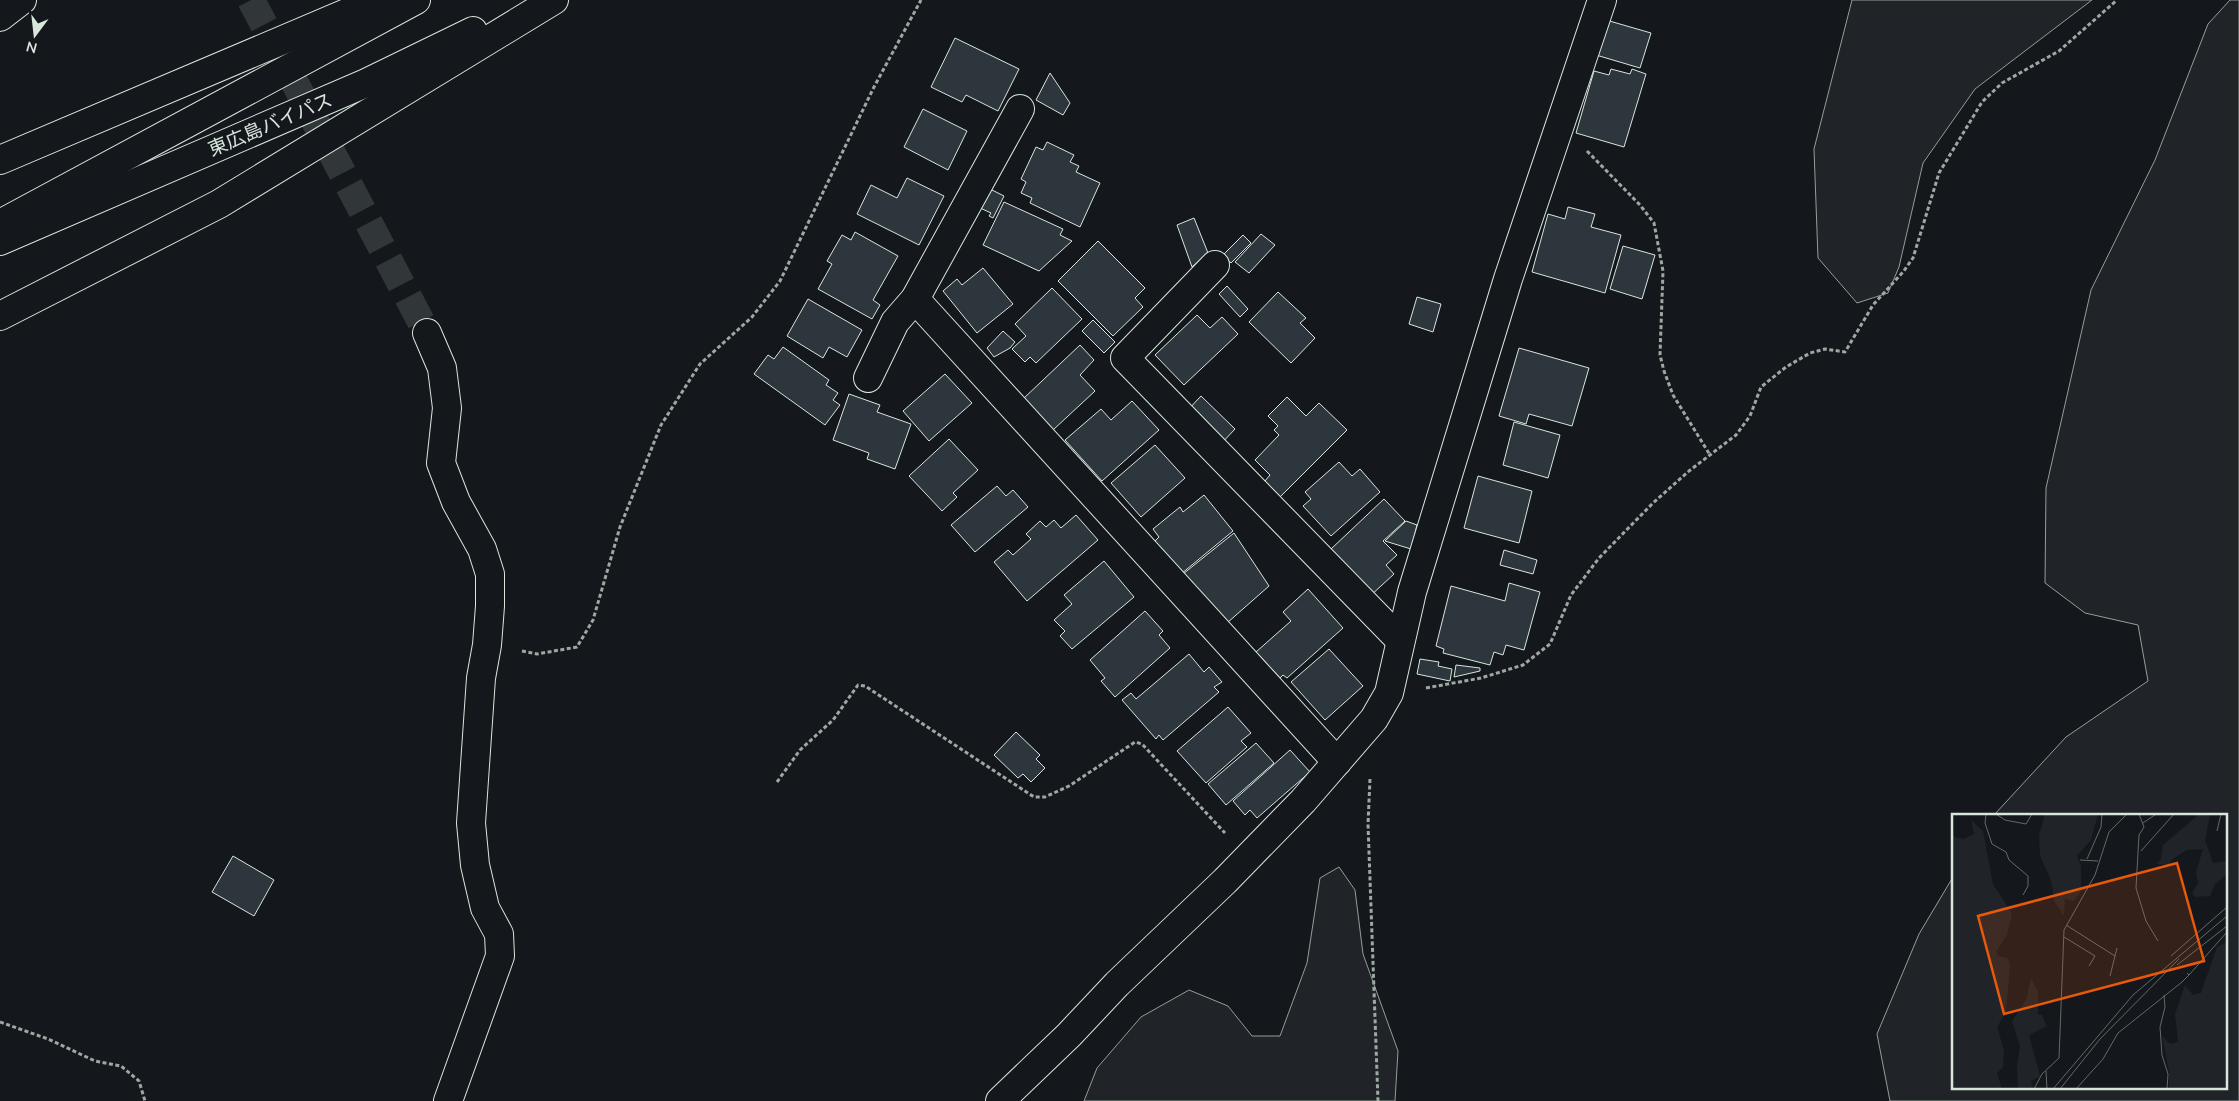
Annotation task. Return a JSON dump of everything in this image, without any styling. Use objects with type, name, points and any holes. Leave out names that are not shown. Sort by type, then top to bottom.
[{"type":"main road","points":[[0,17],[22,0]]},
{"type":"main road","points":[[0,160],[377,0]]},
{"type":"main road","name":"東広島バイパス","points":[[0,224],[416,0]]},
{"type":"main road","name":"東広島バイパス","points":[[0,242],[366,83],[538,0]]},
{"type":"main road","points":[[0,316],[219,204],[554,0]]},
{"type":"main road","points":[[1000,1101],[1248,858],[1303,801],[1374,719],[1388,693],[1412,592],[1508,279],[1602,0]]},
{"type":"main road","points":[[868,378],[895,322],[915,299],[1020,110]]},
{"type":"main road","points":[[1215,265],[1124,358],[1400,640]]},
{"type":"main road","points":[[915,299],[1337,762]]},
{"type":"main road","points":[[427,333],[442,368],[447,408],[441,463],[456,502],[482,549],[490,574],[471,823],[475,865],[485,908],[499,934],[500,956],[448,1101]]},
{"type":"path","points":[[486,645],[538,654],[577,647],[593,620],[620,527],[661,425],[700,364],[752,317],[780,281],[874,87],[921,0]]},
{"type":"path","points":[[1388,693],[1433,688],[1481,678],[1523,665],[1550,644],[1571,595],[1599,558],[1653,503],[1689,471],[1736,435],[1750,416],[1761,387],[1786,367],[1810,352],[1825,349],[1845,352],[1873,304],[1903,272],[1913,258],[1938,174],[1982,102],[2002,83],[2059,51],[2117,0]]},
{"type":"path","points":[[1560,129],[1582,146],[1610,173],[1654,223],[1663,271],[1660,355],[1673,395],[1710,455]]},
{"type":"path","points":[[777,782],[800,750],[833,720],[858,685],[865,686],[1034,797],[1045,797],[1069,786],[1135,742],[1142,744],[1248,858]]},
{"type":"path","points":[[1370,773],[1368,824],[1378,1101]]},
{"type":"path","points":[[0,1022],[48,1038],[95,1061],[122,1066],[139,1081],[145,1101]]},
{"type":"shaded area","points":[[1852,0],[2092,0],[1975,89],[1923,163],[1899,267],[1888,293],[1857,303],[1818,258],[1814,149]]},
{"type":"shaded area","points":[[2230,0],[2239,0],[2239,1101],[1890,1101],[1877,1034],[1919,934],[1952,879],[1952,1088],[2226,1088],[2226,814],[1995,814],[2066,737],[2148,681],[2138,625],[2085,613],[2045,583],[2046,488],[2091,290],[2155,160],[2208,24]]},
{"type":"shaded area","points":[[1339,867],[1355,890],[1363,954],[1398,1051],[1395,1101],[1084,1101],[1097,1068],[1141,1017],[1189,990],[1228,1006],[1252,1036],[1280,1036],[1307,963],[1320,878]]},
{"type":"building","points":[[1606,20],[1651,33],[1640,68],[1596,55]]},
{"type":"building","points":[[955,38],[1019,69],[998,111],[966,95],[962,102],[931,87]]},
{"type":"building","points":[[1611,69],[1630,74],[1632,69],[1646,74],[1624,147],[1576,133],[1594,71],[1609,75]]},
{"type":"building","points":[[1050,73],[1070,103],[1063,115],[1036,100]]},
{"type":"building","points":[[923,109],[967,131],[948,170],[904,147]]},
{"type":"building","points":[[1047,142],[1074,155],[1070,162],[1079,166],[1076,172],[1100,183],[1080,227],[1030,203],[1032,198],[1021,193],[1026,182],[1021,179],[1036,147],[1043,150]]},
{"type":"building","points":[[907,178],[944,196],[919,245],[857,214],[871,185],[897,198]]},
{"type":"building","points":[[988,188],[1004,196],[993,218],[989,216],[991,213],[978,207]]},
{"type":"building","points":[[1004,202],[1063,229],[1060,235],[1072,241],[1039,271],[983,245]]},
{"type":"building","points":[[1568,207],[1595,214],[1591,227],[1621,235],[1605,293],[1532,272],[1548,214],[1565,219]]},
{"type":"building","points":[[1194,218],[1208,253],[1192,267],[1177,225]]},
{"type":"building","points":[[855,232],[898,256],[873,300],[880,305],[872,319],[818,289],[832,264],[827,261],[842,235],[851,240]]},
{"type":"building","points":[[1261,234],[1275,245],[1249,273],[1235,262]]},
{"type":"building","points":[[1243,235],[1251,243],[1231,263],[1223,255]]},
{"type":"building","points":[[1098,241],[1145,288],[1135,298],[1143,307],[1113,336],[1058,281]]},
{"type":"building","points":[[1623,246],[1655,255],[1642,299],[1610,289]]},
{"type":"building","points":[[983,268],[1013,304],[977,333],[943,291],[957,279],[962,285]]},
{"type":"building","points":[[1227,286],[1248,309],[1240,317],[1219,294]]},
{"type":"building","points":[[1052,288],[1082,319],[1036,363],[1030,357],[1025,362],[1012,349],[1026,336],[1015,324]]},
{"type":"building","points":[[1278,292],[1306,318],[1300,323],[1315,338],[1291,363],[1249,322]]},
{"type":"building","points":[[1417,297],[1441,304],[1433,332],[1409,324]]},
{"type":"building","points":[[808,299],[862,330],[847,357],[829,347],[823,358],[787,336]]},
{"type":"building","points":[[1197,315],[1210,328],[1222,317],[1238,334],[1184,385],[1155,355]]},
{"type":"building","points":[[1093,320],[1115,342],[1104,353],[1082,331]]},
{"type":"building","points":[[1003,331],[1015,342],[1010,348],[994,357],[987,348]]},
{"type":"building","points":[[1080,345],[1094,360],[1080,375],[1095,391],[1053,430],[1023,399]]},
{"type":"building","points":[[783,347],[829,380],[826,385],[838,393],[833,400],[840,405],[825,425],[754,374],[768,355],[774,359]]},
{"type":"building","points":[[1519,348],[1589,368],[1572,426],[1529,414],[1526,424],[1499,416]]},
{"type":"building","points":[[945,374],[972,403],[929,441],[903,411]]},
{"type":"building","points":[[849,394],[880,405],[877,412],[911,424],[895,469],[867,459],[869,453],[833,440]]},
{"type":"building","points":[[1201,396],[1235,429],[1220,445],[1186,412]]},
{"type":"building","points":[[1287,397],[1306,416],[1319,403],[1347,430],[1280,497],[1265,481],[1270,475],[1255,460],[1279,435],[1274,430],[1278,426],[1268,416]]},
{"type":"building","points":[[1132,401],[1159,430],[1102,481],[1065,440],[1101,409],[1111,420]]},
{"type":"building","points":[[1514,422],[1560,435],[1548,478],[1503,465]]},
{"type":"building","points":[[949,439],[978,470],[953,493],[957,497],[942,511],[909,476]]},
{"type":"building","points":[[1155,445],[1185,478],[1141,517],[1111,483]]},
{"type":"building","points":[[1339,462],[1352,476],[1360,469],[1380,492],[1331,536],[1303,506],[1311,499],[1305,492]]},
{"type":"building","points":[[1478,476],[1532,491],[1519,543],[1464,528]]},
{"type":"building","points":[[997,486],[1006,496],[1013,490],[1028,507],[975,552],[951,525]]},
{"type":"building","points":[[1204,495],[1233,531],[1181,574],[1155,541],[1159,537],[1153,529],[1180,507],[1183,512]]},
{"type":"building","points":[[1384,499],[1405,521],[1383,541],[1397,555],[1386,565],[1394,574],[1369,597],[1333,559],[1337,555],[1331,549]]},
{"type":"building","points":[[1076,515],[1098,540],[1027,601],[994,562],[1008,550],[1013,555],[1031,539],[1026,534],[1040,521],[1046,527],[1054,520],[1061,528]]},
{"type":"building","points":[[1406,521],[1417,525],[1411,549],[1385,541]]},
{"type":"building","points":[[1234,533],[1269,586],[1227,623],[1183,574]]},
{"type":"building","points":[[1504,550],[1537,560],[1533,574],[1500,565]]},
{"type":"building","points":[[1104,561],[1134,597],[1072,649],[1060,636],[1065,631],[1054,620],[1072,604],[1064,595]]},
{"type":"building","points":[[1509,583],[1540,592],[1524,650],[1506,645],[1503,655],[1494,652],[1490,665],[1443,653],[1444,649],[1436,646],[1451,586],[1505,601]]},
{"type":"building","points":[[1308,589],[1343,628],[1287,678],[1283,675],[1280,678],[1256,652],[1291,621],[1283,612]]},
{"type":"building","points":[[1145,611],[1163,631],[1159,635],[1170,648],[1115,697],[1101,681],[1105,678],[1090,660]]},
{"type":"building","points":[[1329,649],[1363,686],[1325,720],[1291,682]]},
{"type":"building","points":[[1189,654],[1204,672],[1209,667],[1222,682],[1214,687],[1219,692],[1163,740],[1159,735],[1156,739],[1122,700],[1131,693],[1136,699]]},
{"type":"building","points":[[1420,659],[1439,662],[1438,666],[1452,669],[1450,681],[1417,674]]},
{"type":"building","points":[[1456,665],[1480,668],[1480,671],[1454,677]]},
{"type":"building","points":[[1228,707],[1251,733],[1241,741],[1247,747],[1206,783],[1177,751]]},
{"type":"building","points":[[1016,732],[1040,755],[1036,759],[1045,768],[1031,782],[1023,774],[1018,778],[994,755]]},
{"type":"building","points":[[1256,743],[1274,763],[1226,805],[1208,784]]},
{"type":"building","points":[[1290,750],[1310,772],[1257,818],[1250,810],[1245,815],[1233,801]]},
{"type":"building","points":[[233,856],[274,880],[254,916],[212,892]]},
{"type":"tunnel","points":[[251,0],[427,333]]}]
